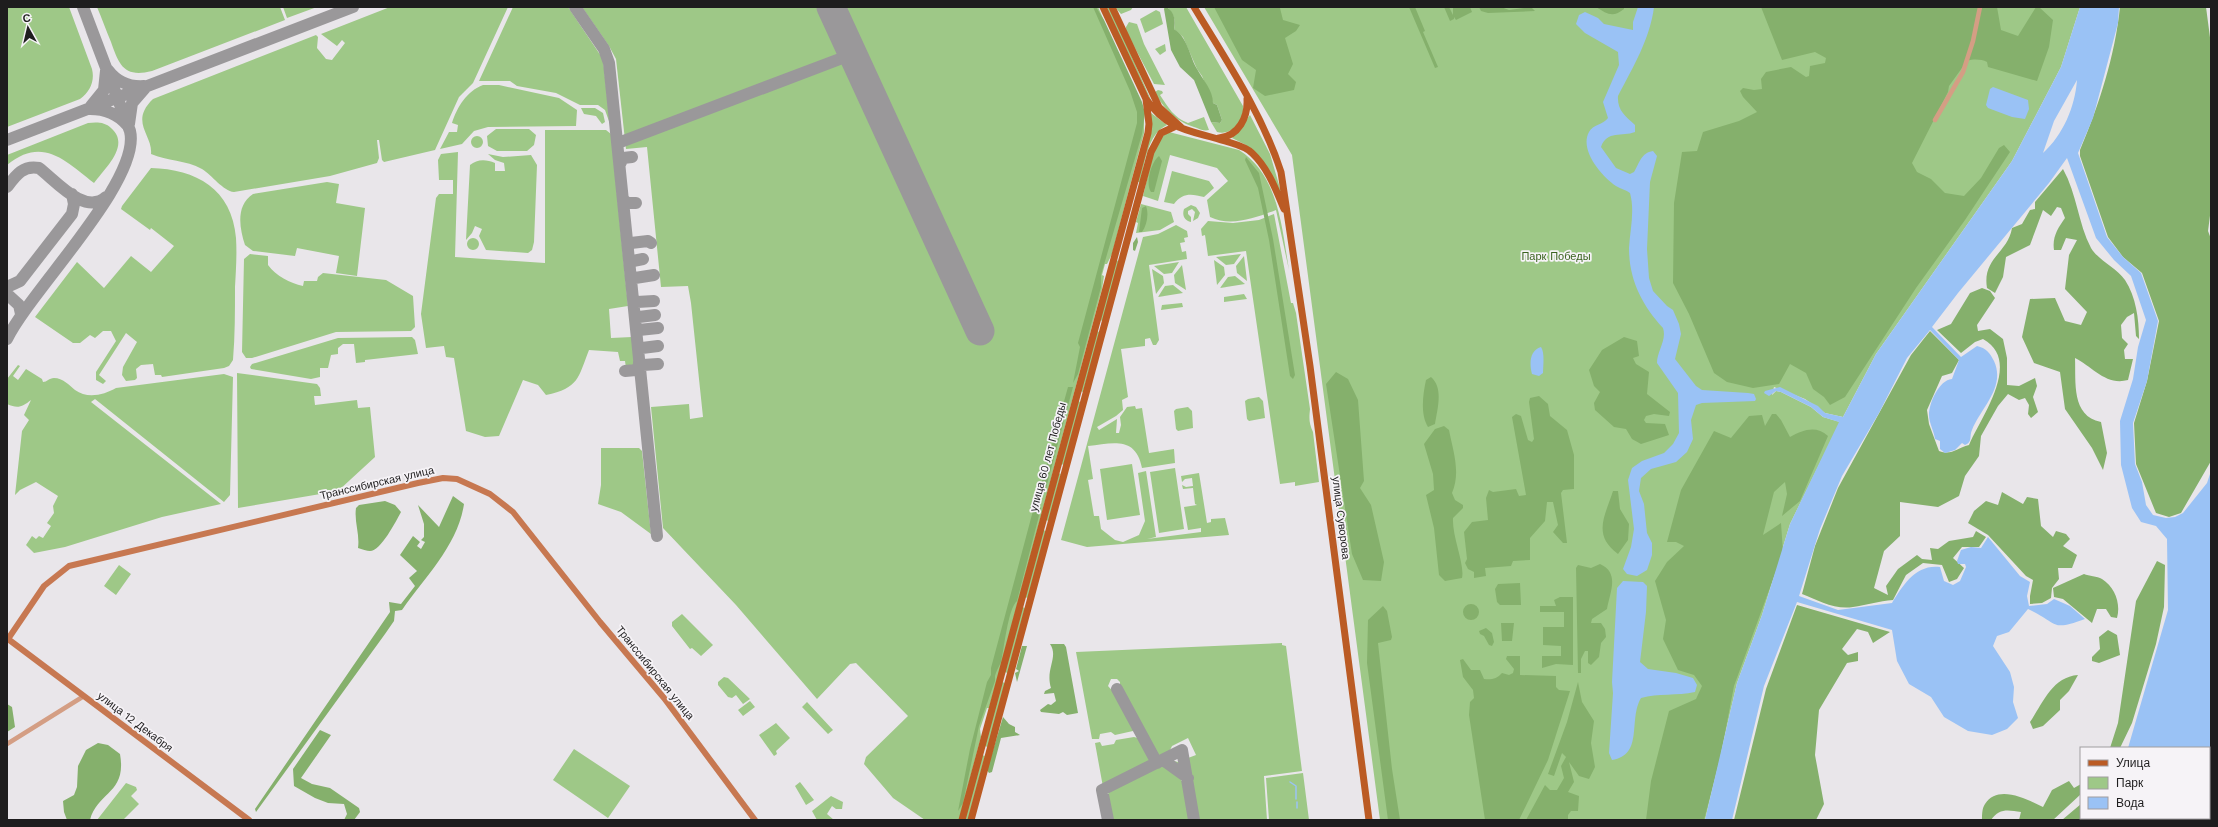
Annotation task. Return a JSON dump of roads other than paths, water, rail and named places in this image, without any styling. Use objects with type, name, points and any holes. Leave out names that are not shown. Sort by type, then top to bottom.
[{"type":"main road","points":[[1103,7],[1146,99],[1159,117],[1174,127],[1243,147],[1258,159],[1276,190],[1287,219]]},
{"type":"main road","points":[[1112,7],[1160,107],[1185,129]]},
{"type":"main road","points":[[1194,7],[1246,95],[1275,153],[1281,172],[1287,219]]},
{"type":"main road","points":[[1216,138],[1232,135],[1242,122],[1246,113],[1246,95]]},
{"type":"main road","name":"улица 60 лет Победы","points":[[962,820],[1149,124],[1146,99]]},
{"type":"main road","name":"улица 60 лет Победы","points":[[971,820],[1141,188],[1157,138],[1165,130],[1174,127]]},
{"type":"main road","points":[[1133,186],[1141,188]]},
{"type":"main road","name":"улица Суворова","points":[[1287,219],[1310,366],[1369,820]]},
{"type":"main road","points":[[1115,253],[1123,255]]},
{"type":"main road","points":[[1096,325],[1104,327]]},
{"type":"main road","name":"Транссибирская улица","points":[[7,640],[44,586],[69,566],[418,483],[443,478],[457,479],[498,499],[524,524],[600,622],[664,698],[755,820]]},
{"type":"main road","points":[[1042,523],[1050,526]]},
{"type":"main road","name":"улица 12 Декабря","points":[[7,640],[249,820]]},
{"type":"main road","points":[[1001,676],[1009,678]]},
{"type":"street","points":[[1935,120],[1963,72],[1973,41],[1980,7]]},
{"type":"street","points":[[7,744],[84,696]]},
{"type":"water","points":[[1638,7],[1654,7],[1652,19],[1645,42],[1618,96],[1620,109],[1635,125],[1635,132],[1611,136],[1607,138],[1601,147],[1616,168],[1630,174],[1634,172],[1641,158],[1649,152],[1653,151],[1657,156],[1650,182],[1647,249],[1649,278],[1653,291],[1667,306],[1673,310],[1679,324],[1681,334],[1675,359],[1696,386],[1702,390],[1754,394],[1756,399],[1755,401],[1702,403],[1696,405],[1691,420],[1693,439],[1687,452],[1676,462],[1651,469],[1641,478],[1639,491],[1644,504],[1647,533],[1652,543],[1652,555],[1647,570],[1637,576],[1627,574],[1623,569],[1631,547],[1634,529],[1628,480],[1632,468],[1642,461],[1664,453],[1673,444],[1679,433],[1678,393],[1657,363],[1658,354],[1664,337],[1663,328],[1643,301],[1631,271],[1629,248],[1632,207],[1630,193],[1616,186],[1604,176],[1589,155],[1587,147],[1587,139],[1591,129],[1608,118],[1603,102],[1619,65],[1618,52],[1585,33],[1576,24],[1579,15],[1585,12],[1598,18],[1604,24],[1633,30],[1633,22]]},
{"type":"water","points":[[2080,7],[2119,7],[2118,23],[2093,118],[2078,153],[2107,237],[2123,257],[2141,273],[2158,321],[2147,381],[2133,423],[2135,464],[2142,482],[2146,505],[2153,515],[2166,518],[2175,517],[2183,513],[2207,483],[2211,471],[2211,820],[2107,820],[2210,819],[2210,747],[2128,747],[2168,610],[2167,539],[2156,526],[2141,522],[2132,508],[2121,465],[2120,421],[2133,379],[2138,347],[2146,320],[2131,276],[2114,260],[2096,238],[2067,158],[2049,183],[1958,293],[1932,327],[1961,357],[1977,346],[1987,351],[1994,361],[1997,371],[1995,388],[1971,432],[1970,441],[1965,445],[1962,443],[1955,450],[1945,453],[1940,449],[1940,441],[1935,439],[1929,418],[1929,410],[1939,388],[1947,380],[1952,379],[1959,360],[1930,330],[1907,358],[1879,413],[1842,476],[1820,529],[1799,596],[1838,610],[1892,603],[1911,577],[1917,572],[1931,567],[1940,567],[1944,581],[1953,585],[1960,581],[1966,567],[1965,564],[1958,564],[1957,561],[1961,550],[1971,547],[1981,548],[1988,537],[2020,576],[2030,582],[2027,596],[2029,606],[2047,604],[2054,599],[2070,606],[2085,619],[2066,625],[2060,625],[2055,624],[2028,609],[2009,632],[1997,636],[1993,646],[2010,672],[2014,687],[2013,702],[2018,718],[2007,729],[1992,735],[1968,731],[1944,717],[1931,697],[1909,684],[1897,661],[1892,630],[1797,602],[1764,686],[1732,820],[1705,820],[1737,683],[1762,615],[1790,524],[1839,422],[1823,417],[1811,407],[1781,392],[1776,391],[1769,396],[1764,393],[1765,391],[1780,387],[1818,406],[1825,413],[1843,417],[1876,354],[2012,161],[2061,67]],"holes":[[[2077,80],[2074,100],[2062,129],[2043,153],[2054,121]]]},
{"type":"water","points":[[1993,87],[2028,100],[2029,109],[2025,119],[2012,117],[1988,108],[1986,105],[1990,89]]},
{"type":"water","points":[[1541,347],[1543,356],[1543,373],[1539,376],[1532,374],[1531,358],[1535,351]]},
{"type":"water","points":[[1623,581],[1643,582],[1647,586],[1646,612],[1640,662],[1648,669],[1676,673],[1693,678],[1697,685],[1695,692],[1641,698],[1635,716],[1632,744],[1622,757],[1612,760],[1609,753],[1617,588]]},
{"type":"waterway","points":[[1290,782],[1296,786],[1296,799]]},
{"type":"waterway","points":[[1297,802],[1297,808]]},
{"type":"park label","name":"Парк Победы","points":[[1556,256]]}]
